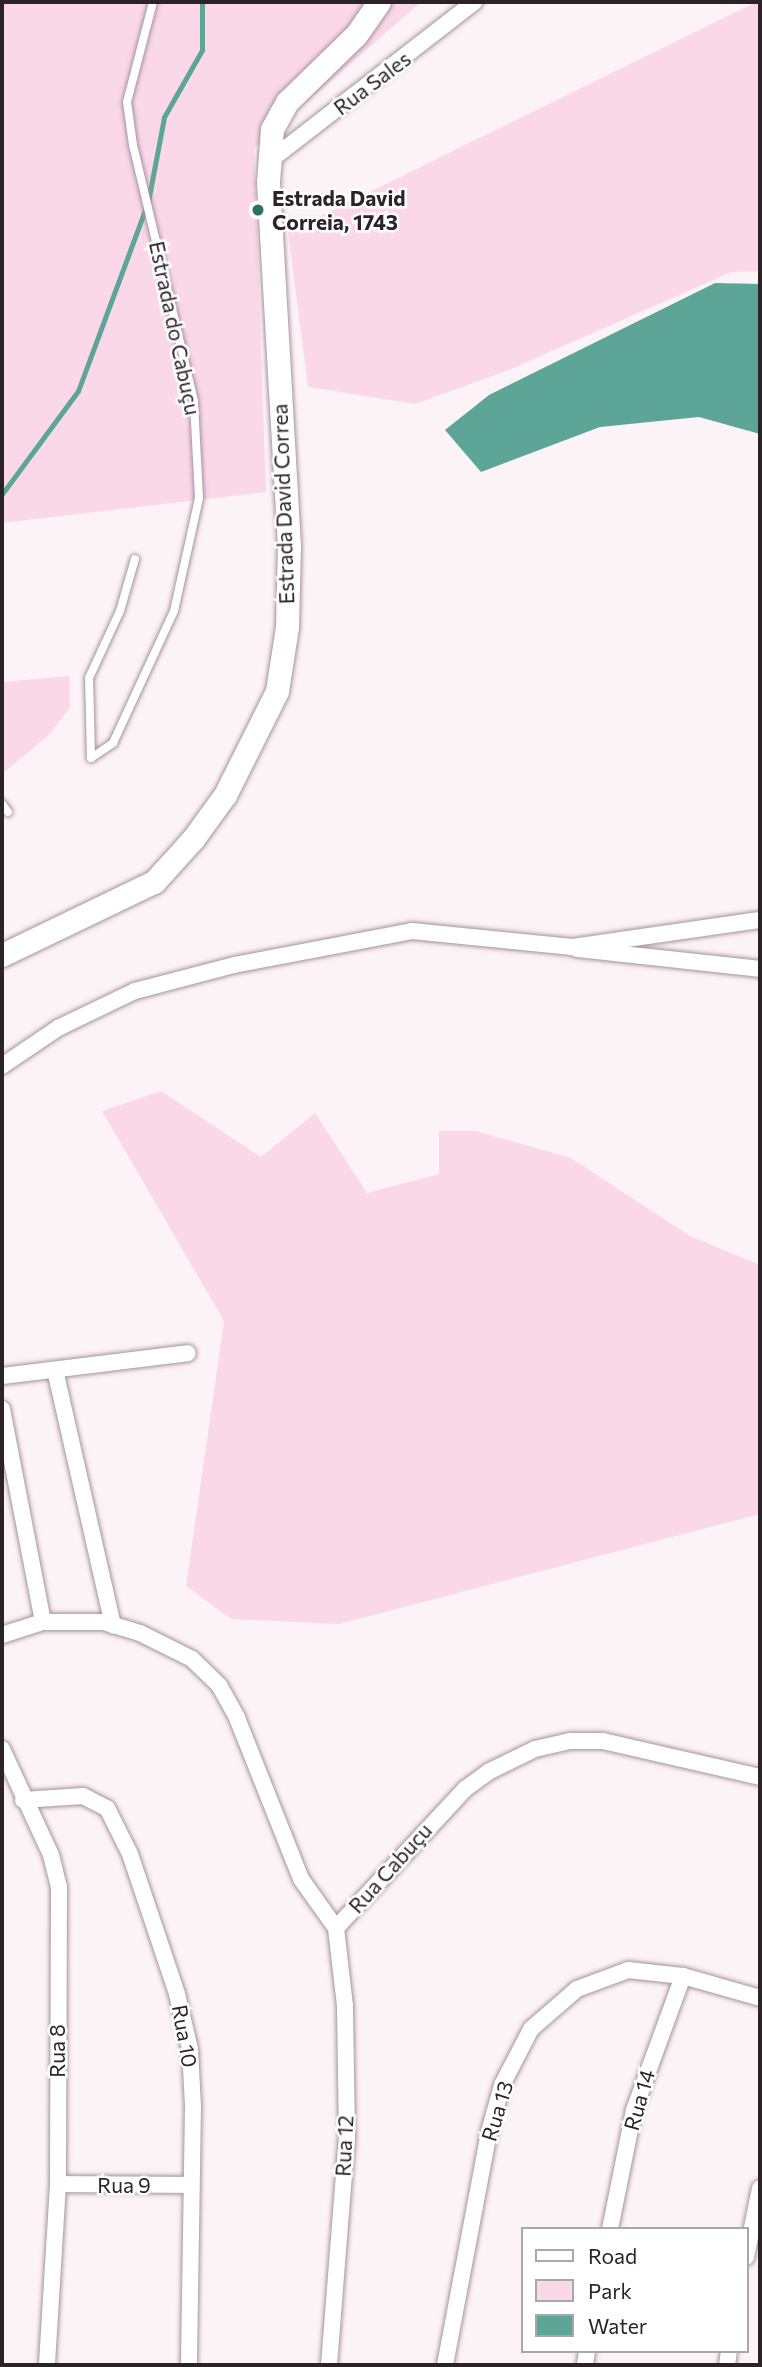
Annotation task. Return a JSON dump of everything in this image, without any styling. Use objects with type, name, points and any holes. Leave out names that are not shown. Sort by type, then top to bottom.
[{"type":"main road","name":"Estrada David Correa","points":[[2,955],[159,877],[225,795],[277,691],[287,627],[289,546],[268,162],[272,129],[287,102],[356,36],[379,2]]},
{"type":"street","name":"Rua Sales","points":[[268,162],[474,2]]},
{"type":"street","points":[[2,1066],[58,1028],[135,991],[234,965],[412,930],[572,947],[760,920]]},
{"type":"street","points":[[572,947],[585,954],[760,969]]},
{"type":"street","points":[[2,1376],[187,1353]]},
{"type":"street","points":[[55,1370],[113,1625]]},
{"type":"street","points":[[2,1409],[43,1622]]},
{"type":"street","name":"Rua Cabuçu","points":[[2,1635],[43,1622],[113,1625],[168,1645],[219,1685],[260,1766],[301,1879],[336,1928],[465,1789],[488,1772],[536,1749],[571,1741],[603,1741],[760,1777]]},
{"type":"street","name":"Rua 8","points":[[2,1749],[23,1800],[51,1855],[59,1887],[58,2184],[47,2365]]},
{"type":"street","name":"Rua 10","points":[[23,1800],[83,1796],[100,1802],[113,1816],[130,1854],[177,1994],[190,2049],[189,2365]]},
{"type":"street","name":"Rua 12","points":[[329,2365],[347,2136],[345,2006],[336,1928]]},
{"type":"street","name":"Rua 13","points":[[445,2365],[489,2132],[502,2085],[531,2029],[551,2007],[603,1978],[628,1970],[683,1976],[760,1998]]},
{"type":"street","name":"Rua 14","points":[[610,2227],[634,2110],[683,1976]]},
{"type":"street","name":"Rua 9","points":[[58,2184],[191,2185]]},
{"type":"street","points":[[748,2247],[760,2188]]},
{"type":"lane","name":"Estrada do Cabuçu","points":[[135,559],[120,611],[89,678],[91,758],[113,743],[174,611],[199,498],[194,401],[133,145],[127,102],[153,2]]},
{"type":"lane","points":[[2,804],[8,812]]},
{"type":"green space","points":[[2,2],[421,2],[254,148],[266,492],[2,523]]},
{"type":"green space","points":[[760,2],[760,271],[731,272],[509,370],[415,404],[308,387],[288,232]]},
{"type":"green space","points":[[69,676],[70,707],[50,734],[2,774],[2,682]]},
{"type":"green space","points":[[161,1091],[261,1157],[315,1113],[367,1193],[439,1174],[439,1131],[476,1131],[571,1158],[690,1236],[760,1265],[760,1514],[339,1624],[231,1619],[186,1586],[224,1321],[102,1111]]},
{"type":"water","points":[[715,283],[760,284],[760,434],[699,417],[600,427],[481,472],[445,430],[489,395]]},
{"type":"waterway","points":[[2,494],[78,391],[148,202],[164,117],[202,50],[202,2]]},
{"type":"place","name":"Estrada David Correia, 1743","points":[[258,210]]}]
